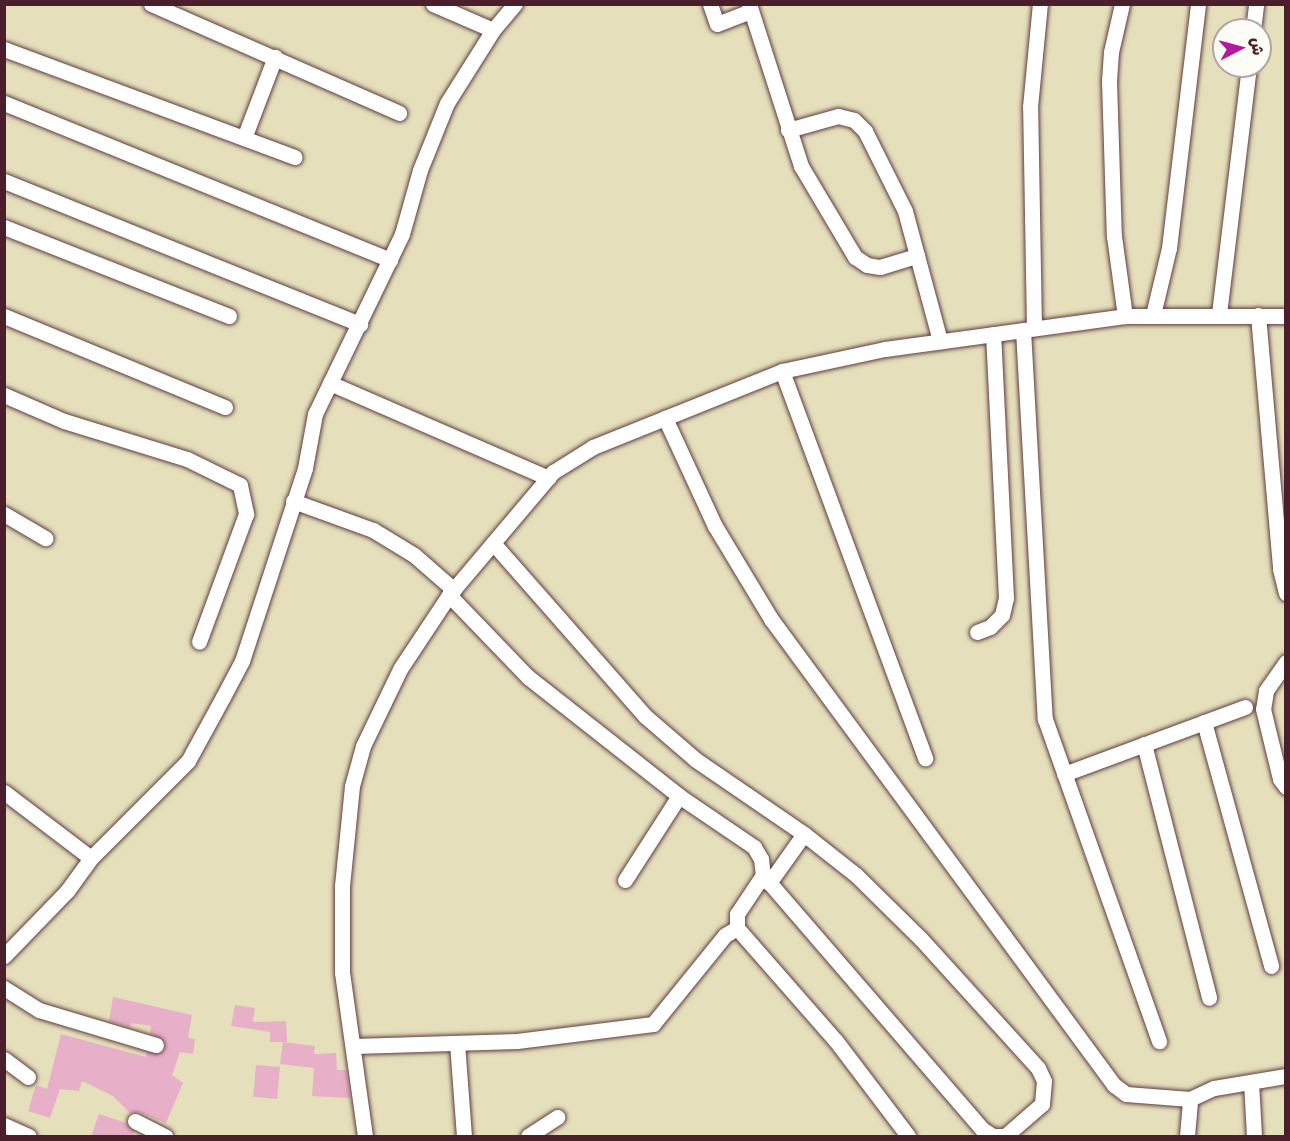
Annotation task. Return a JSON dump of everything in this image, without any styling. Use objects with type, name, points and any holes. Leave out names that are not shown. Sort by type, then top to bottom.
[{"type":"street","points":[[151,4],[399,113]]},
{"type":"street","points":[[432,4],[493,30]]},
{"type":"street","points":[[4,956],[67,891],[92,858],[188,761],[242,661],[305,468],[315,414],[390,260],[447,103],[493,30],[515,4]]},
{"type":"street","points":[[710,4],[717,24],[750,8],[801,166],[855,257],[867,265],[880,267],[917,256]]},
{"type":"street","points":[[1040,4],[1030,107],[1029,329],[1045,719],[1159,1041]]},
{"type":"street","points":[[1122,4],[1111,52],[1110,81],[1114,236],[1125,316]]},
{"type":"street","points":[[1153,315],[1169,248],[1198,4]]},
{"type":"street","points":[[4,49],[295,157]]},
{"type":"street","points":[[244,138],[275,57]]},
{"type":"street","points":[[1219,314],[1248,78]]},
{"type":"street","points":[[4,103],[390,260]]},
{"type":"street","points":[[788,130],[838,116],[854,120],[865,130],[905,210],[940,341]]},
{"type":"street","points":[[4,181],[360,324]]},
{"type":"street","points":[[4,227],[229,316]]},
{"type":"street","points":[[365,1137],[342,972],[342,886],[352,786],[363,746],[400,669],[452,593],[548,478],[569,460],[593,447],[782,371],[940,341],[1125,316],[1219,314],[1286,316]]},
{"type":"street","points":[[1257,315],[1280,569],[1286,593]]},
{"type":"street","points":[[4,316],[225,406]]},
{"type":"street","points":[[978,632],[1002,615],[1006,598],[993,334]]},
{"type":"street","points":[[782,371],[878,638],[926,758]]},
{"type":"street","points":[[330,383],[548,478]]},
{"type":"street","points":[[4,395],[64,421],[187,459],[240,485],[246,514],[199,642]]},
{"type":"street","points":[[665,418],[715,526],[771,620],[1114,1085],[1126,1094],[1190,1099],[1215,1088],[1286,1076]]},
{"type":"street","points":[[293,501],[373,530],[414,555],[452,593],[528,677],[679,796],[754,847],[761,859],[766,879],[982,1129],[993,1136],[1005,1136],[1042,1104],[1044,1081],[1038,1068],[921,939],[855,875],[804,834],[696,760],[645,716],[493,543]]},
{"type":"street","points":[[4,514],[45,537]]},
{"type":"street","points":[[1286,662],[1266,691],[1263,710],[1280,779],[1286,787]]},
{"type":"street","points":[[1064,774],[1245,707]]},
{"type":"street","points":[[1204,722],[1271,966]]},
{"type":"street","points":[[1144,744],[1209,998]]},
{"type":"street","points":[[4,792],[92,858]]},
{"type":"street","points":[[625,880],[679,796]]},
{"type":"street","points":[[804,834],[737,914],[737,928],[829,1033],[908,1137]]},
{"type":"street","points":[[354,1047],[517,1041],[653,1024],[725,935],[737,928]]},
{"type":"street","points":[[4,988],[39,1010],[156,1045]]},
{"type":"street","points":[[457,1043],[464,1137]]},
{"type":"street","points":[[4,1059],[28,1077]]},
{"type":"street","points":[[1251,1082],[1254,1137]]},
{"type":"street","points":[[1187,1137],[1190,1099]]},
{"type":"street","points":[[528,1137],[557,1117]]},
{"type":"street","points":[[135,1121],[165,1137]]},
{"type":"street","points":[[4,1125],[29,1137]]},
{"type":"building","points":[[113,997],[192,1015],[188,1038],[195,1039],[193,1054],[180,1052],[172,1075],[183,1083],[166,1123],[139,1112],[130,1113],[113,1096],[82,1081],[79,1091],[60,1089],[50,1118],[28,1111],[36,1085],[47,1089],[61,1034],[146,1057],[147,1052],[163,1052],[165,1042],[150,1033],[151,1026],[131,1023],[130,1027],[109,1021]]},
{"type":"building","points":[[235,1005],[255,1008],[253,1022],[286,1021],[287,1042],[270,1042],[270,1032],[231,1026]]},
{"type":"building","points":[[283,1042],[315,1046],[314,1054],[336,1053],[337,1070],[346,1070],[350,1098],[312,1096],[314,1068],[280,1064]]},
{"type":"building","points":[[256,1065],[280,1067],[277,1099],[253,1097]]},
{"type":"building","points":[[99,1114],[126,1123],[134,1131],[132,1137],[91,1137]]}]
